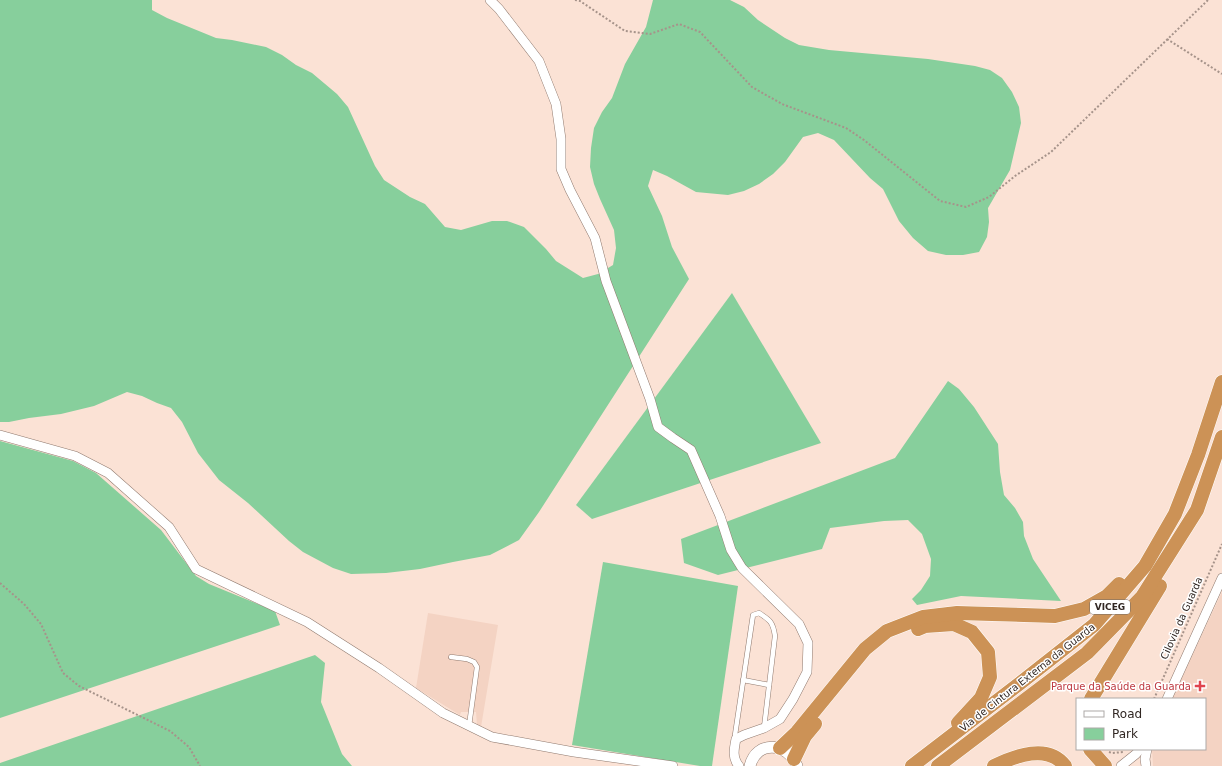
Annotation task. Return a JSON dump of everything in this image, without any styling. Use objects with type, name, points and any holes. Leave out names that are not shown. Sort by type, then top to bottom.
[{"type":"highway","name":"Via de Cintura Externa da Guarda","points":[[912,766],[1094,625],[1145,566],[1175,514],[1198,455],[1222,382]]},
{"type":"highway","name":"Via de Cintura Externa da Guarda","points":[[938,766],[1087,653],[1142,597],[1197,510],[1222,437]]},
{"type":"highway","points":[[1092,698],[1176,559],[1197,510]]},
{"type":"highway","points":[[780,748],[797,732],[865,649],[887,631],[923,617],[930,616],[957,613],[1055,616],[1084,609],[1107,596],[1137,565],[1175,514]]},
{"type":"highway","points":[[795,763],[805,736],[870,657],[893,638],[925,626],[954,624],[972,632],[988,652],[990,677],[981,698],[935,749]]},
{"type":"highway","points":[[1091,750],[1105,766]]},
{"type":"highway","points":[[994,766],[1026,754],[1046,754],[1061,760],[1065,766]]},
{"type":"street","points":[[490,0],[499,9],[539,61],[556,104],[561,139],[561,169],[570,190],[595,238],[606,281],[650,399],[658,427],[691,450],[720,516],[730,550],[742,568],[799,624],[808,643],[807,672],[793,699],[780,719],[764,728],[736,739],[734,751],[735,761],[739,766]]},
{"type":"street","points":[[0,435],[75,456],[108,473],[169,527],[196,569],[307,622],[379,668],[443,713],[469,726],[492,737],[574,752],[673,766]]},
{"type":"street","points":[[1167,698],[1222,578]]},
{"type":"street","points":[[750,766],[753,757],[759,752],[765,748],[773,747],[786,751],[795,763]]},
{"type":"street","points":[[1121,766],[1139,750]]},
{"type":"street","points":[[1146,766],[1145,759],[1148,750]]},
{"type":"lane","points":[[736,739],[735,735],[753,615],[759,613],[769,620],[774,626],[775,636],[764,728]]},
{"type":"lane","points":[[451,657],[467,659],[474,662],[477,667],[469,726]]},
{"type":"lane","points":[[743,680],[769,685]]},
{"type":"path","points":[[575,0],[625,31],[650,34],[679,24],[700,32],[752,87],[782,104],[846,128],[864,140],[940,201],[966,207],[989,197],[1015,176],[1051,152],[1208,0]]},
{"type":"path","points":[[1167,39],[1222,74]]},
{"type":"path","name":"Cilovia da Guarda","points":[[1154,698],[1222,544]]},
{"type":"path","points":[[0,583],[24,604],[40,624],[63,673],[79,686],[170,731],[189,747],[200,766]]},
{"type":"path","points":[[1107,751],[1112,753],[1125,752],[1127,750]]},
{"type":"shaded area","name":"Parque da Saúde da Guarda","points":[[1222,592],[1222,766],[1153,766],[1152,750],[1206,750],[1206,698],[1172,698]]},
{"type":"shaded area","points":[[428,613],[498,625],[481,727],[477,725],[476,712],[461,712],[460,715],[416,688]]},
{"type":"green space","points":[[0,0],[152,0],[152,10],[167,18],[216,38],[266,47],[312,73],[337,94],[348,107],[375,166],[384,180],[410,197],[425,204],[445,227],[461,230],[492,221],[507,221],[524,227],[556,261],[583,278],[598,274],[613,265],[616,248],[614,230],[594,184],[590,167],[594,128],[602,112],[612,98],[625,64],[646,27],[653,0],[730,0],[744,7],[758,20],[785,38],[799,45],[829,50],[928,59],[975,66],[990,70],[1002,78],[1012,92],[1019,107],[1021,123],[1010,170],[988,208],[989,222],[987,237],[979,252],[963,255],[946,255],[928,251],[913,238],[899,221],[883,189],[870,178],[834,140],[818,133],[803,137],[785,162],[773,174],[759,184],[744,191],[728,195],[696,192],[653,170],[648,186],[662,216],[672,247],[689,279],[539,512],[519,540],[490,555],[420,569],[386,573],[351,574],[333,568],[303,552],[248,503],[219,480],[198,453],[182,422],[171,408],[142,396],[127,392],[94,406],[61,414],[0,422]]},
{"type":"green space","points":[[732,293],[821,443],[592,519],[576,505]]},
{"type":"green space","points":[[948,381],[959,389],[974,407],[998,444],[1000,472],[1004,495],[1015,508],[1023,522],[1024,536],[1033,559],[1061,601],[961,596],[917,605],[912,599],[921,590],[930,576],[931,559],[922,534],[908,520],[884,521],[830,528],[822,549],[718,575],[684,563],[681,539],[895,458]]},
{"type":"green space","points":[[0,441],[73,461],[96,473],[161,530],[196,576],[209,584],[275,611],[280,625],[0,718]]},
{"type":"green space","points":[[603,562],[738,586],[712,766],[700,766],[572,745]]},
{"type":"green space","points":[[315,655],[325,663],[321,702],[342,754],[352,766],[0,766],[0,763]]},
{"type":"place","name":"Parque da Saúde da Guarda","points":[[1200,686]]}]
